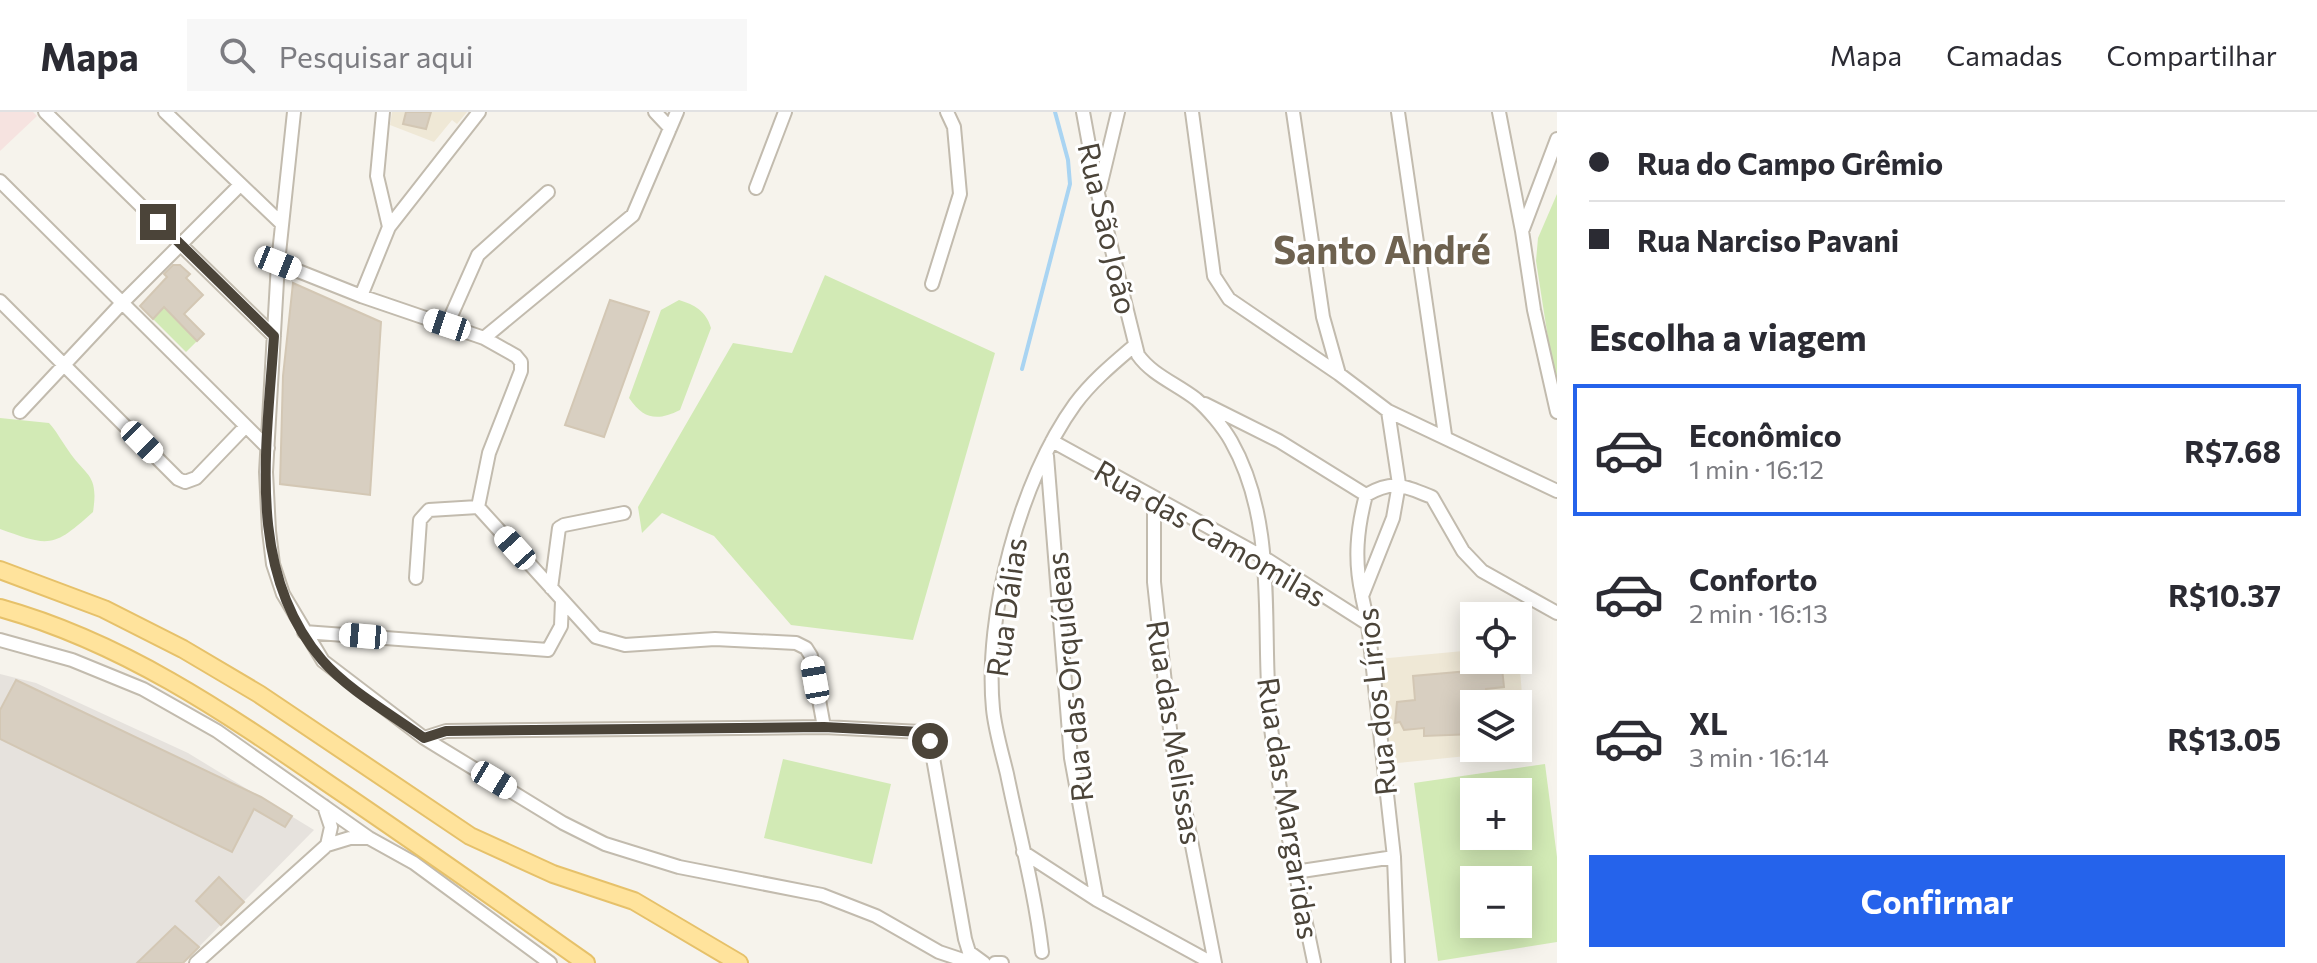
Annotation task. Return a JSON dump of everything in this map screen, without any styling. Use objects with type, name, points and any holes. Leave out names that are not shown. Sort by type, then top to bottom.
[{"type":"main road","points":[[0,570],[104,609],[183,649],[259,694],[444,821],[525,863],[634,901],[739,963]]},
{"type":"main road","points":[[0,608],[92,641],[196,694],[525,918],[586,963]]},
{"type":"street","points":[[45,112],[274,336]]},
{"type":"street","points":[[165,112],[281,223]]},
{"type":"street","points":[[383,112],[377,176],[389,227]]},
{"type":"street","points":[[361,296],[389,227],[479,112]]},
{"type":"street","points":[[655,112],[670,128]]},
{"type":"street","points":[[484,338],[633,215],[677,112]]},
{"type":"street","points":[[756,188],[785,112]]},
{"type":"street","points":[[932,284],[960,194],[954,127],[947,112]]},
{"type":"street","name":"Rua São João","points":[[1083,112],[1098,194],[1135,345]]},
{"type":"street","points":[[1098,194],[1118,112]]},
{"type":"street","points":[[1192,112],[1214,276],[1229,299],[1388,411],[1553,486]]},
{"type":"street","points":[[1293,112],[1323,317],[1339,374]]},
{"type":"street","points":[[1398,112],[1445,435]]},
{"type":"street","points":[[1499,112],[1504,153],[1557,412]]},
{"type":"street","points":[[293,113],[278,263],[267,502],[273,564],[283,594],[323,661],[424,738],[563,823],[605,844],[679,867],[822,895],[889,921],[928,946],[972,963]]},
{"type":"street","points":[[1522,231],[1557,139]]},
{"type":"street","points":[[0,181],[268,448]]},
{"type":"street","points":[[20,412],[122,303],[240,185]]},
{"type":"street","points":[[447,325],[478,255],[548,192]]},
{"type":"street","points":[[278,263],[361,296],[484,338],[521,362],[521,371],[489,453],[478,507]]},
{"type":"street","points":[[2,308],[65,364],[178,479],[185,482],[196,478],[245,427]]},
{"type":"street","points":[[1135,345],[1145,365],[1198,400],[1279,441],[1366,495]]},
{"type":"street","name":"Rua Dálias","points":[[1042,952],[1036,906],[993,709],[995,638],[1008,560],[1022,503],[1075,405],[1098,377],[1135,345]]},
{"type":"street","name":"Rua das Margaridas","points":[[1198,400],[1230,439],[1250,481],[1263,557],[1271,727],[1295,872],[1314,962]]},
{"type":"street","name":"Rua dos Lírios","points":[[1388,411],[1399,484],[1393,518],[1362,596],[1368,624],[1394,857],[1398,963]]},
{"type":"street","name":"Rua das Camomilas","points":[[1050,447],[1263,557],[1368,624]]},
{"type":"street","name":"Rua das Orquídeas","points":[[1050,447],[1071,758],[1097,900]]},
{"type":"street","points":[[1362,596],[1355,565],[1366,495],[1386,484],[1399,484],[1432,497],[1463,551],[1482,571],[1557,613]]},
{"type":"street","name":"Rua das Melissas","points":[[1154,500],[1154,582],[1171,738],[1214,963]]},
{"type":"street","points":[[416,578],[423,513],[478,507]]},
{"type":"street","points":[[478,507],[585,628],[611,643],[715,639],[796,643],[806,648],[811,656],[824,727]]},
{"type":"street","points":[[551,588],[559,528],[624,513]]},
{"type":"street","points":[[304,632],[548,650],[561,626],[562,601]]},
{"type":"street","points":[[0,640],[72,660],[143,689],[225,736],[369,838],[414,863],[550,963]]},
{"type":"street","points":[[424,738],[446,731],[824,727],[921,732],[927,735],[965,939],[969,952],[984,963]]},
{"type":"street","points":[[324,806],[331,827],[327,845]]},
{"type":"street","points":[[196,963],[327,845],[350,838],[369,838]]},
{"type":"street","points":[[1023,852],[1097,900],[1214,963]]},
{"type":"street","points":[[1295,872],[1394,857]]},
{"type":"street","points":[[928,946],[939,963]]},
{"type":"street","points":[[995,963],[1002,963]]},
{"type":"shaded area","points":[[0,112],[33,112],[37,116],[0,151]]},
{"type":"shaded area","points":[[392,112],[467,112],[457,124],[452,120],[434,142],[390,125]]},
{"type":"shaded area","points":[[1460,651],[1460,674],[1520,674],[1522,690],[1460,690],[1460,757],[1388,764],[1378,659]]},
{"type":"shaded area","points":[[0,674],[36,683],[188,753],[314,830],[183,963],[0,963]]},
{"type":"green space","points":[[1557,194],[1557,396],[1536,261],[1538,238]]},
{"type":"green space","points":[[825,275],[995,353],[913,640],[791,625],[714,536],[662,513],[642,533],[638,507],[733,343],[792,353]]},
{"type":"green space","points":[[679,300],[699,310],[711,328],[680,410],[665,416],[652,416],[640,411],[629,398],[661,310]]},
{"type":"green space","points":[[164,307],[197,341],[186,352],[153,319]]},
{"type":"green space","points":[[0,418],[49,423],[90,476],[94,490],[93,512],[59,538],[41,541],[0,529]]},
{"type":"green space","points":[[783,759],[891,784],[872,864],[764,838]]},
{"type":"green space","points":[[1545,764],[1557,857],[1557,942],[1438,961],[1414,783]]},
{"type":"building","points":[[406,112],[431,112],[426,129],[403,124]]},
{"type":"building","points":[[173,265],[180,265],[190,274],[186,278],[203,295],[184,314],[204,334],[197,341],[164,307],[153,319],[140,306],[167,277],[164,274]]},
{"type":"building","points":[[293,283],[381,322],[370,495],[280,484],[283,376]]},
{"type":"building","points":[[610,300],[649,312],[604,437],[565,425]]},
{"type":"building","points":[[1460,672],[1503,674],[1504,687],[1460,690],[1460,735],[1424,736],[1424,728],[1404,730],[1400,722],[1395,723],[1397,702],[1415,700],[1413,676]]},
{"type":"building","points":[[16,680],[261,797],[292,816],[285,827],[254,809],[232,852],[0,739],[0,710]]},
{"type":"building","points":[[219,877],[244,902],[221,925],[196,901]]},
{"type":"building","points":[[175,926],[199,947],[183,963],[137,963]]},
{"type":"waterway","points":[[1022,369],[1070,184],[1068,160],[1055,112]]},
{"type":"district","name":"Santo André","points":[[1382,248]]},
{"type":"route","points":[[158,222],[274,336],[266,472],[273,564],[283,594],[323,661],[424,738],[446,731],[824,727],[921,732],[930,741]]}]
